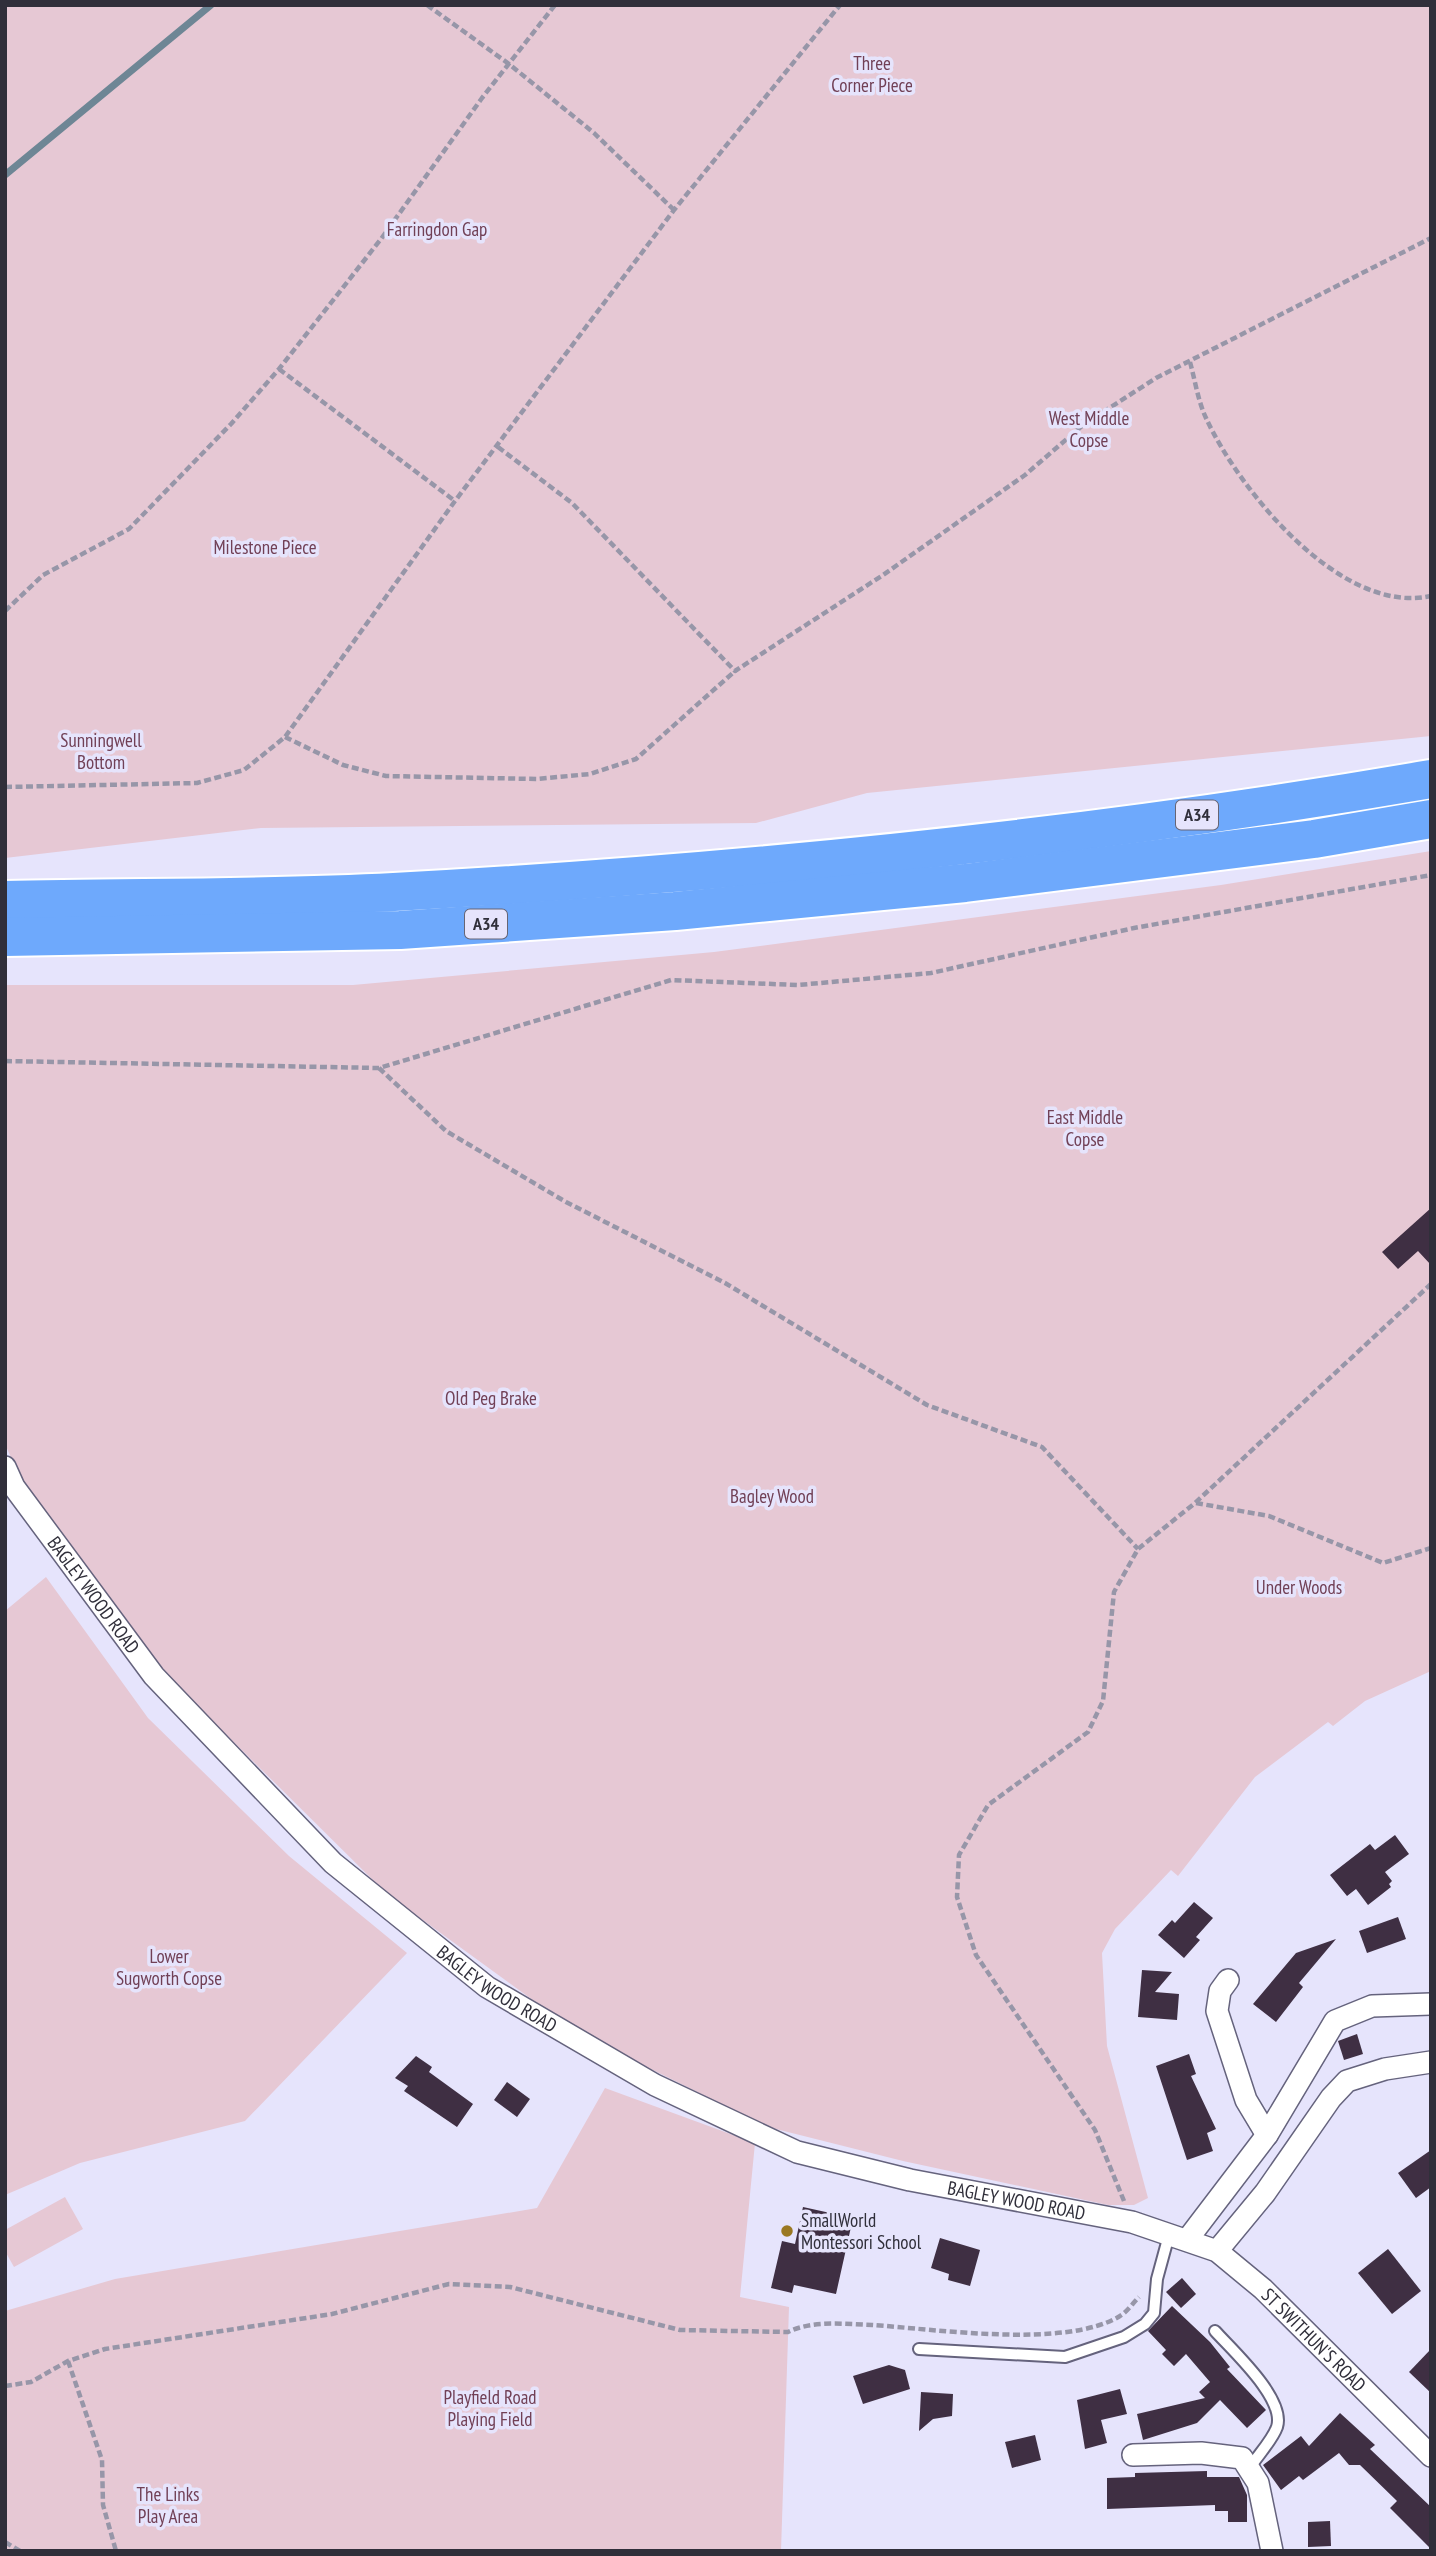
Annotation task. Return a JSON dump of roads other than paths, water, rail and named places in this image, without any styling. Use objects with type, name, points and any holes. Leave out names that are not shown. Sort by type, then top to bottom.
[{"type":"highway","name":"A34","points":[[5,900],[392,892],[673,871],[962,845],[1308,800],[1431,779]]},
{"type":"highway","name":"A34","points":[[5,937],[400,930],[675,911],[965,883],[1314,839],[1431,819]]},
{"type":"street","name":"BAGLEY WOOD ROAD","points":[[5,1466],[14,1487],[153,1675],[333,1864],[487,1987],[655,2085],[797,2152],[910,2180],[1132,2222],[1178,2237]]},
{"type":"street","points":[[1220,1985],[1217,2011],[1246,2100],[1267,2135]]},
{"type":"street","points":[[1178,2237],[1267,2135],[1335,2021],[1371,2006],[1431,2004]]},
{"type":"street","points":[[1217,2251],[1265,2193],[1331,2098],[1347,2081],[1385,2068],[1431,2062]]},
{"type":"street","name":"ST SWITHUN'S ROAD","points":[[1178,2237],[1217,2251],[1263,2288],[1333,2361],[1431,2456]]},
{"type":"street","points":[[1133,2455],[1225,2454],[1242,2458],[1258,2483],[1272,2551]]},
{"type":"lane","points":[[919,2349],[1065,2357],[1096,2349],[1145,2324],[1154,2313],[1157,2279],[1178,2237]]},
{"type":"lane","points":[[1215,2331],[1270,2394],[1276,2408],[1277,2427],[1249,2469]]},
{"type":"waterway","points":[[5,175],[211,5]]},
{"type":"place","name":"SmallWorld Montessori School","points":[[787,2231]]},
{"type":"park label","name":"Three Corner Piece","points":[[872,74]]},
{"type":"park label","name":"Farringdon Gap","points":[[437,229]]},
{"type":"park label","name":"West Middle Copse","points":[[1089,429]]},
{"type":"park label","name":"Milestone Piece","points":[[265,547]]},
{"type":"park label","name":"Sunningwell Bottom","points":[[101,751]]},
{"type":"park label","name":"East Middle Copse","points":[[1085,1128]]},
{"type":"park label","name":"Old Peg Brake","points":[[491,1398]]},
{"type":"park label","name":"Bagley Wood","points":[[772,1496]]},
{"type":"park label","name":"Under Woods","points":[[1299,1587]]},
{"type":"park label","name":"Lower Sugworth Copse","points":[[169,1967]]},
{"type":"park label","name":"Playfield Road Playing Field","points":[[490,2408]]},
{"type":"park label","name":"The Links Play Area","points":[[168,2505]]}]
